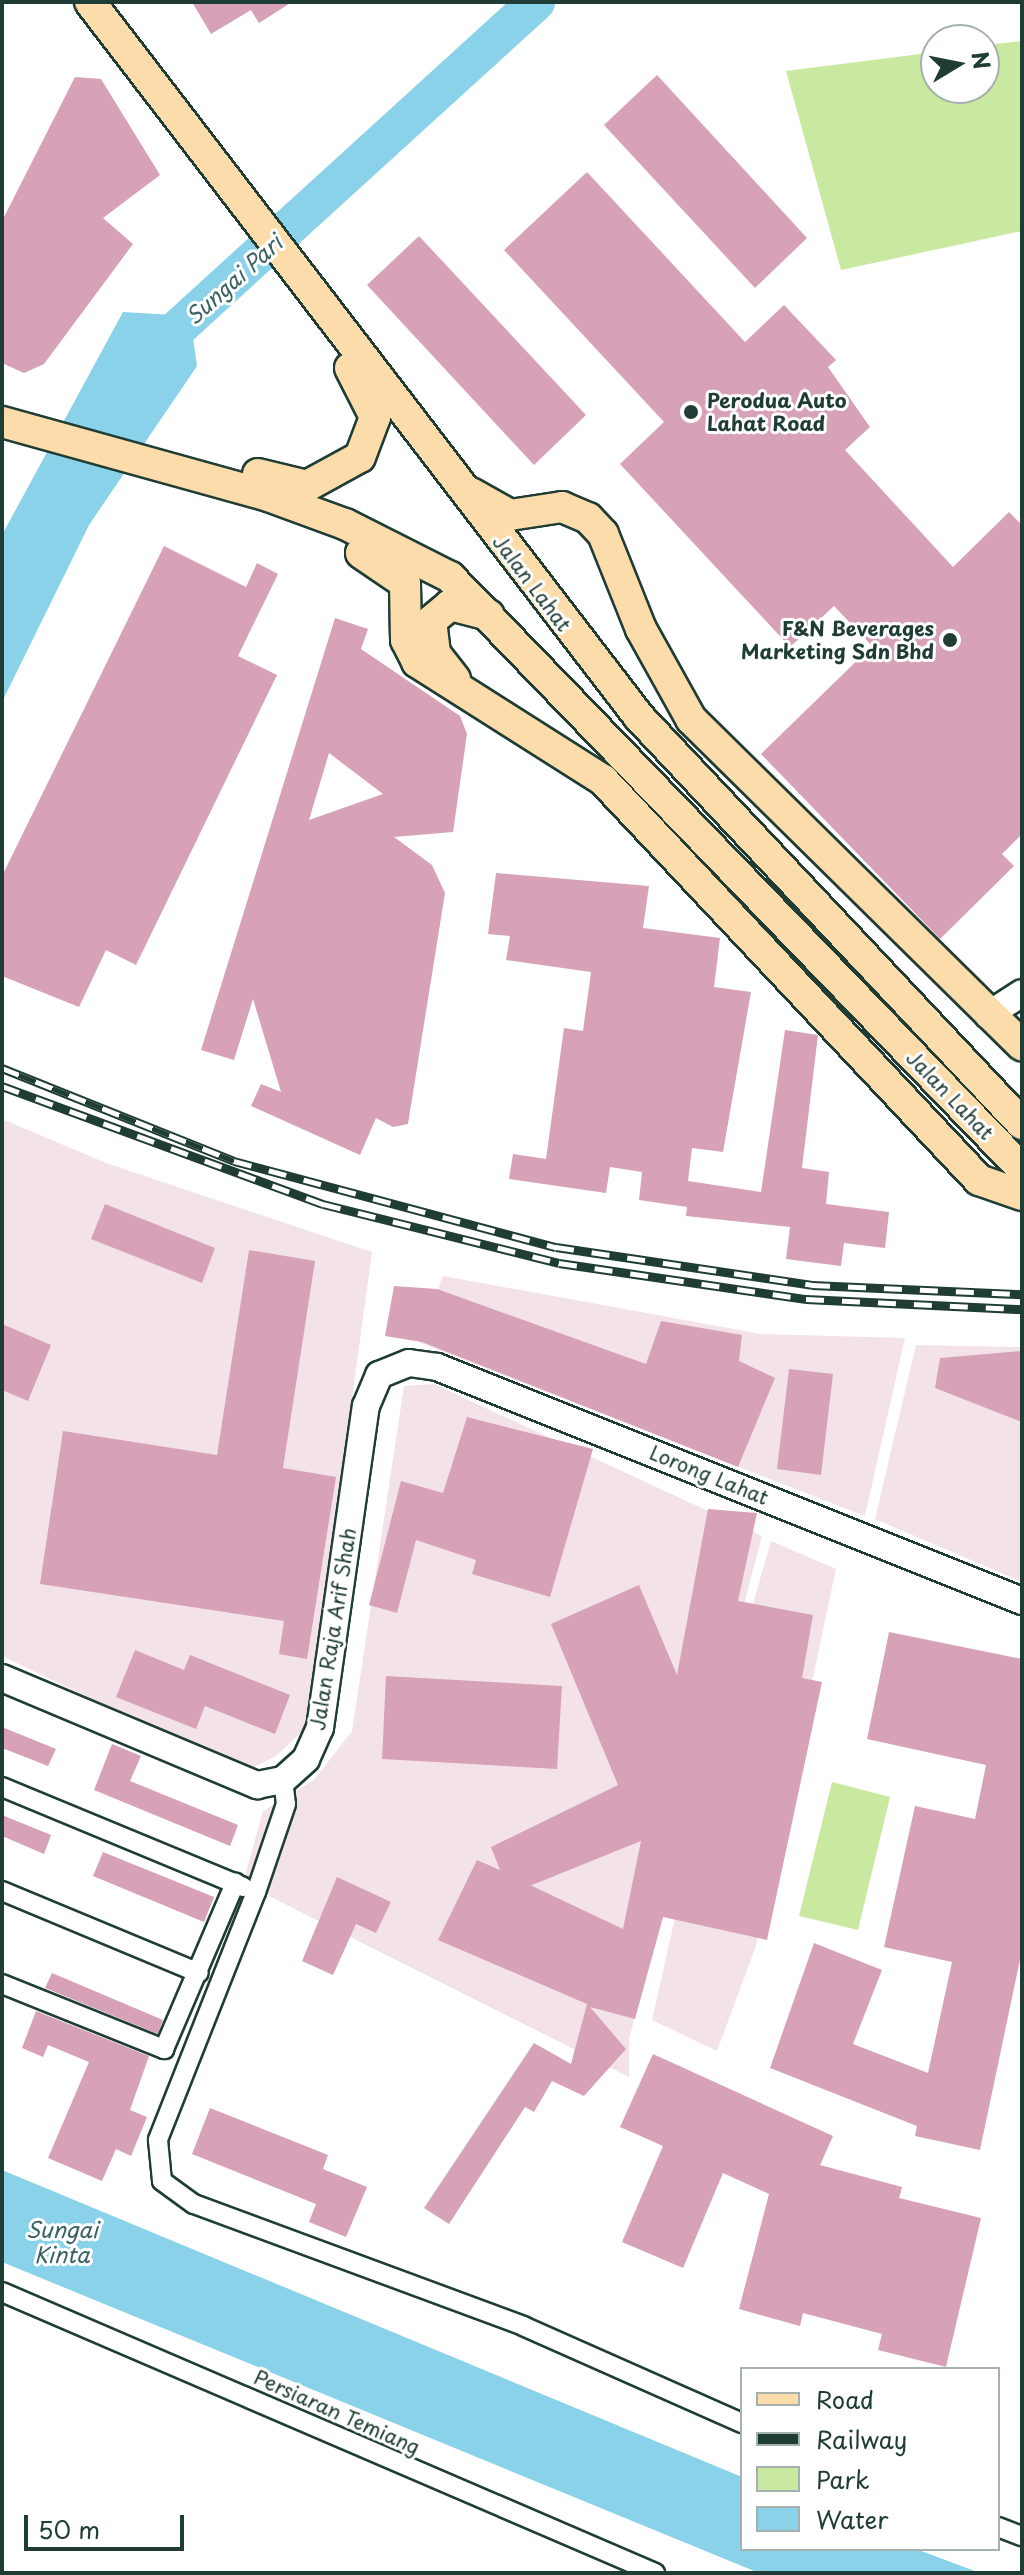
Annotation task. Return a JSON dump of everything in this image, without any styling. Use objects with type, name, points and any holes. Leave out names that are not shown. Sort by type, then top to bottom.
[{"type":"main road","name":"Jalan Lahat","points":[[90,2],[525,574],[639,717],[1022,1124]]},
{"type":"main road","points":[[145,462],[242,470],[307,486],[341,473],[372,439],[369,397],[274,246]]},
{"type":"main road","points":[[9,424],[268,496],[400,575],[411,654],[603,780],[979,1180],[1022,1195]]},
{"type":"main road","points":[[457,483],[510,515],[562,507],[588,518],[603,534],[641,629],[691,719],[988,1015],[1022,1045]]},
{"type":"main road","name":"Jalan Lahat","points":[[268,496],[435,567],[495,617],[1022,1169]]},
{"type":"main road","points":[[525,574],[525,542],[535,530],[588,518]]},
{"type":"main road","points":[[466,692],[435,653],[431,621],[450,605],[495,617]]},
{"type":"street","points":[[988,1015],[1022,993]]},
{"type":"street","name":"Lorong Lahat","points":[[392,1366],[437,1367],[1022,1601]]},
{"type":"street","name":"Jalan Raja Arif Shah","points":[[283,1780],[306,1759],[320,1728],[366,1406],[379,1375],[392,1366]]},
{"type":"street","points":[[2,1678],[257,1785],[283,1780],[286,1804],[256,1892],[158,2140],[162,2181],[194,2204],[523,2326],[740,2422]]},
{"type":"street","points":[[2,1787],[256,1892]]},
{"type":"street","points":[[2,1984],[164,2049],[235,1883]]},
{"type":"street","points":[[2,1891],[199,1973]]},
{"type":"street","name":"Persiaran Temiang","points":[[2,2292],[655,2573]]},
{"type":"street","points":[[1000,2528],[1022,2536]]},
{"type":"shaded area","points":[[2,1119],[106,1163],[372,1252],[307,1727],[276,1756],[243,1772],[2,1656]]},
{"type":"shaded area","points":[[443,1276],[761,1334],[905,1338],[865,1516],[418,1342]]},
{"type":"shaded area","points":[[916,1345],[1022,1347],[1022,1582],[875,1519]]},
{"type":"shaded area","points":[[434,1384],[762,1536],[629,2039],[629,2077],[243,1883],[263,1811],[314,1780],[352,1731],[404,1386]]},
{"type":"shaded area","points":[[771,1541],[836,1569],[756,1946],[717,2051],[652,2020],[719,1721]]},
{"type":"green space","points":[[1022,41],[1022,231],[841,270],[786,71],[920,54],[920,104],[1000,104],[1000,43]]},
{"type":"green space","points":[[832,1782],[890,1797],[858,1930],[799,1916]]},
{"type":"water","points":[[123,312],[190,316],[197,366],[89,525],[2,702],[2,535]]},
{"type":"water","name":"Sungai Kinta","points":[[2,2170],[740,2476],[740,2551],[921,2551],[980,2573],[759,2573],[2,2262]]},
{"type":"building","points":[[192,2],[292,2],[259,23],[251,10],[211,34]]},
{"type":"building","points":[[657,75],[807,238],[755,288],[604,125]]},
{"type":"building","points":[[75,77],[101,79],[160,175],[103,218],[133,244],[44,364],[24,373],[2,363],[2,221]]},
{"type":"building","points":[[587,172],[745,342],[784,305],[836,360],[828,367],[870,427],[845,450],[953,567],[1009,512],[1022,525],[1022,834],[1002,854],[1014,866],[940,939],[761,754],[872,646],[834,606],[790,647],[620,464],[664,422],[504,250]]},
{"type":"building","points":[[419,236],[586,415],[534,465],[367,285]]},
{"type":"building","points":[[164,546],[246,587],[257,563],[278,574],[238,656],[277,675],[136,965],[106,950],[79,1007],[2,976],[2,876]]},
{"type":"building","points":[[335,618],[368,629],[361,649],[460,716],[467,734],[453,832],[394,837],[432,865],[445,893],[408,1124],[393,1127],[376,1118],[360,1155],[251,1106],[261,1084],[281,1092],[253,999],[234,1060],[201,1050]],"holes":[[[329,753],[383,794],[309,820]]]},
{"type":"building","points":[[496,873],[649,886],[643,928],[720,938],[714,987],[751,992],[723,1152],[692,1148],[688,1181],[761,1192],[785,1030],[818,1035],[802,1168],[829,1172],[826,1204],[889,1212],[885,1248],[844,1243],[841,1266],[786,1259],[790,1227],[686,1216],[687,1207],[639,1200],[642,1172],[610,1167],[606,1193],[509,1179],[513,1154],[546,1159],[564,1028],[583,1031],[591,972],[506,960],[510,936],[488,934]]},
{"type":"building","points":[[105,1204],[215,1248],[202,1283],[91,1239]]},
{"type":"building","points":[[249,1250],[315,1261],[283,1468],[336,1477],[307,1659],[279,1654],[284,1621],[40,1584],[63,1431],[217,1455]]},
{"type":"building","points":[[394,1286],[437,1289],[646,1364],[661,1321],[742,1335],[739,1361],[775,1378],[738,1467],[422,1342],[385,1336]]},
{"type":"building","points":[[2,1324],[51,1345],[28,1401],[2,1390]]},
{"type":"building","points":[[1022,1351],[1022,1422],[935,1388],[940,1358]]},
{"type":"building","points":[[789,1369],[833,1374],[821,1475],[777,1469]]},
{"type":"building","points":[[467,1417],[593,1449],[550,1597],[472,1574],[476,1560],[416,1540],[397,1613],[369,1605],[401,1481],[443,1493]]},
{"type":"building","points":[[708,1509],[757,1513],[738,1601],[813,1615],[802,1678],[822,1682],[767,1940],[663,1917],[635,2019],[590,2007],[626,2049],[584,2096],[552,2081],[534,2112],[525,2107],[449,2224],[424,2208],[534,2043],[571,2064],[587,2004],[438,1940],[477,1860],[500,1870],[491,1847],[618,1785],[551,1624],[639,1585],[677,1675]],"holes":[[[641,1841],[623,1929],[530,1885]]]},
{"type":"building","points":[[889,1632],[1022,1659],[1022,1950],[980,2150],[915,2136],[917,2126],[770,2068],[814,1943],[882,1970],[853,2044],[928,2073],[952,1962],[884,1947],[915,1806],[975,1819],[986,1765],[867,1739]]},
{"type":"building","points":[[135,1650],[184,1670],[190,1655],[290,1695],[275,1734],[205,1706],[196,1729],[116,1697]]},
{"type":"building","points":[[386,1676],[562,1686],[557,1769],[382,1759]]},
{"type":"building","points":[[2,1727],[56,1749],[48,1766],[2,1748]]},
{"type":"building","points":[[112,1744],[141,1756],[130,1781],[238,1825],[230,1846],[94,1790]]},
{"type":"building","points":[[2,1815],[51,1835],[44,1854],[2,1836]]},
{"type":"building","points":[[103,1852],[214,1897],[204,1922],[93,1876]]},
{"type":"building","points":[[337,1877],[391,1902],[376,1933],[356,1924],[333,1975],[302,1961]]},
{"type":"building","points":[[52,1973],[163,2020],[158,2034],[45,1988]]},
{"type":"building","points":[[36,2011],[149,2056],[130,2110],[147,2117],[131,2156],[116,2149],[102,2181],[48,2158],[89,2062],[48,2045],[43,2057],[22,2048]]},
{"type":"building","points":[[653,2054],[833,2136],[820,2165],[902,2187],[899,2198],[981,2218],[946,2367],[878,2350],[882,2334],[803,2313],[800,2326],[739,2309],[769,2194],[723,2173],[683,2268],[622,2242],[663,2146],[620,2127]]},
{"type":"building","points":[[210,2108],[328,2155],[323,2169],[367,2187],[346,2237],[309,2222],[316,2204],[192,2154]]},
{"type":"waterway","name":"Sungai Pari","points":[[154,350],[536,2]]},
{"type":"railway","points":[[2,1068],[234,1161],[556,1247],[812,1285],[1022,1294]]},
{"type":"railway","points":[[2,1086],[323,1204],[559,1263],[806,1299],[1022,1309]]},
{"type":"place","name":"Perodua Auto Lahat Road","points":[[691,412]]},
{"type":"place","name":"F&N Beverages Marketing Sdn Bhd","points":[[950,640]]}]
